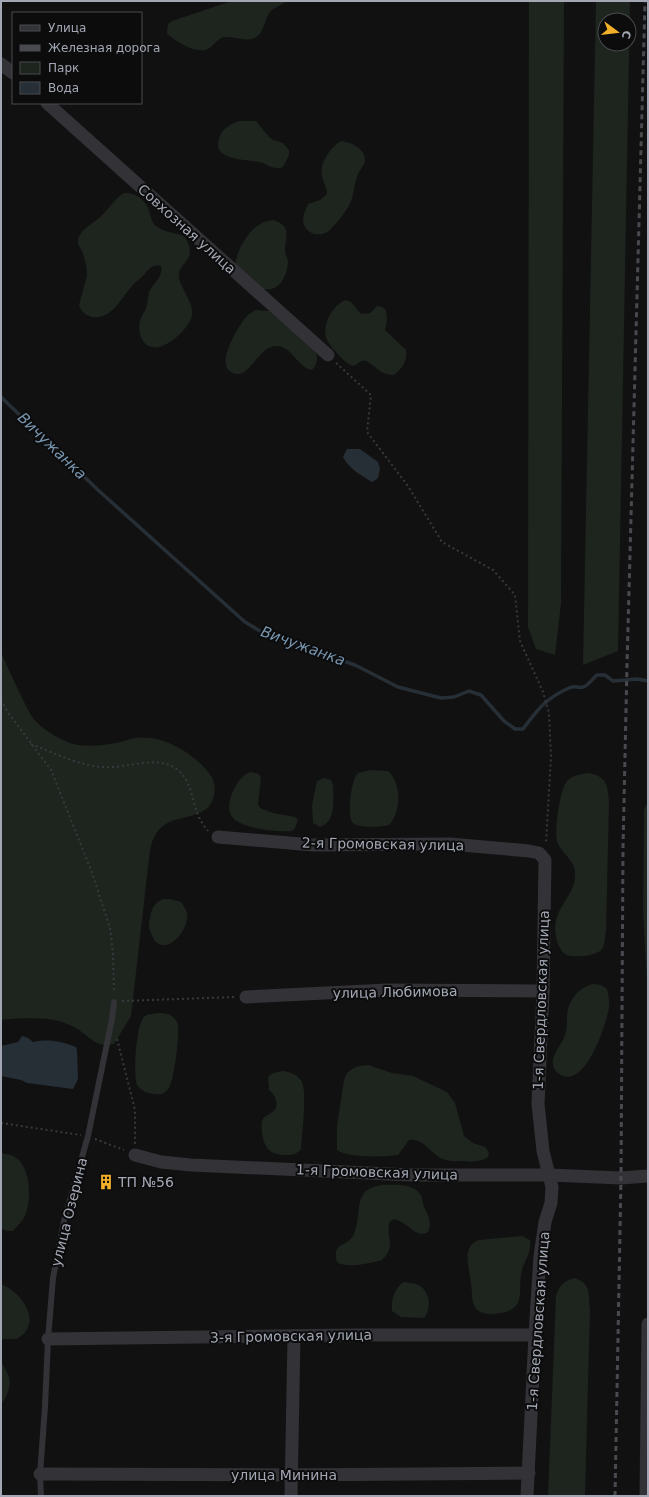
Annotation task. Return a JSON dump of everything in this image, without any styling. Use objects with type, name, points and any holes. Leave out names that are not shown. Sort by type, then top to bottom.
[{"type":"street","points":[[1,64],[12,72]]},
{"type":"street","name":"Совхозная улица","points":[[48,104],[328,355]]},
{"type":"street","name":"2-я Громовская улица","points":[[218,837],[313,844],[450,844],[529,851],[539,853],[545,860]]},
{"type":"street","name":"1-я Свердловская улица","points":[[527,1496],[534,1335],[540,1256],[545,1222],[551,1203],[552,1187],[543,1151],[538,1104],[543,991],[545,860]]},
{"type":"street","name":"улица Любимова","points":[[246,997],[387,990],[543,991]]},
{"type":"street","name":"1-я Громовская улица","points":[[135,1155],[161,1162],[198,1166],[411,1175],[549,1175],[621,1178],[648,1176]]},
{"type":"street","points":[[646,1496],[648,1324]]},
{"type":"street","name":"3-я Громовская улица","points":[[48,1339],[534,1335]]},
{"type":"street","points":[[291,1496],[294,1336]]},
{"type":"street","name":"улица Минина","points":[[40,1474],[291,1475],[529,1473]]},
{"type":"lane","name":"улица Озерина","points":[[41,1496],[40,1474],[53,1278],[64,1221],[88,1136],[112,1019],[114,1002]]},
{"type":"path","points":[[328,355],[372,395],[367,432],[408,486],[442,542],[494,570],[515,596],[520,641],[542,692],[549,713],[551,757],[545,860]]},
{"type":"path","points":[[1,700],[7,711],[51,770],[91,870],[110,928],[115,989],[114,1002],[246,997]]},
{"type":"path","points":[[31,744],[93,766],[106,768],[160,763],[169,765],[179,770],[186,779],[201,822],[209,832],[218,837]]},
{"type":"path","points":[[1,1122],[88,1136],[135,1155],[135,1110],[112,1019]]},
{"type":"green space","points":[[232,1],[287,1],[271,11],[261,32],[253,39],[224,37],[206,50],[200,50],[188,47],[167,34],[168,24],[172,21]]},
{"type":"green space","points":[[529,1],[564,1],[561,603],[555,655],[536,649],[528,627]]},
{"type":"green space","points":[[596,1],[630,1],[630,12],[597,12],[597,52],[629,52],[618,651],[583,665]]},
{"type":"green space","points":[[239,121],[256,121],[269,137],[283,143],[289,150],[289,155],[283,167],[274,168],[259,162],[233,158],[223,154],[220,151],[218,144],[221,133],[233,123]]},
{"type":"green space","points":[[341,141],[357,147],[363,153],[365,161],[355,183],[352,198],[344,213],[329,231],[321,234],[313,233],[306,229],[304,225],[304,214],[308,204],[320,200],[327,194],[322,176],[322,166],[333,147]]},
{"type":"green space","points":[[124,193],[131,193],[140,198],[148,208],[154,224],[163,230],[185,237],[189,246],[189,257],[179,272],[179,278],[191,306],[192,315],[190,321],[179,335],[172,341],[156,347],[149,346],[143,341],[139,327],[141,318],[146,308],[149,292],[160,276],[162,270],[161,266],[153,266],[149,269],[133,285],[111,312],[105,315],[92,317],[84,312],[79,305],[87,276],[87,269],[82,251],[78,244],[78,238],[87,227],[99,218],[117,198]]},
{"type":"green space","points":[[273,220],[279,222],[286,229],[285,251],[288,262],[283,280],[275,288],[264,289],[252,283],[235,266],[238,254],[248,235],[258,225]]},
{"type":"green space","points":[[345,300],[351,302],[361,314],[370,313],[377,306],[386,310],[387,320],[385,330],[406,350],[404,364],[394,375],[388,375],[369,362],[365,361],[353,366],[350,365],[327,340],[325,328],[329,317],[336,307]]},
{"type":"green space","points":[[255,310],[269,311],[316,353],[317,362],[312,370],[303,366],[288,350],[278,346],[271,347],[264,351],[249,368],[243,372],[238,374],[231,372],[227,368],[227,353],[234,335],[249,314]]},
{"type":"green space","points":[[1,652],[30,714],[39,725],[52,734],[71,743],[83,746],[118,743],[136,738],[163,741],[172,744],[195,759],[208,771],[214,782],[214,795],[211,803],[206,809],[200,813],[169,822],[160,828],[153,840],[150,850],[131,1016],[114,1044],[107,1045],[97,1043],[76,1028],[56,1020],[32,1018],[1,1020]]},
{"type":"green space","points":[[370,770],[388,771],[396,783],[398,790],[398,806],[389,825],[364,827],[352,822],[350,797],[353,782],[358,773]]},
{"type":"green space","points":[[251,772],[259,774],[261,778],[258,804],[260,808],[273,813],[295,817],[298,820],[292,831],[278,831],[252,827],[244,825],[233,818],[229,807],[230,799],[236,785],[246,774]]},
{"type":"green space","points":[[587,773],[599,776],[605,782],[608,791],[606,931],[602,949],[591,955],[571,956],[563,952],[558,944],[555,932],[559,913],[572,890],[575,872],[573,864],[558,844],[556,831],[564,786],[571,778]]},
{"type":"green space","points":[[324,778],[331,780],[333,785],[333,809],[329,820],[320,827],[313,823],[312,805],[317,781]]},
{"type":"green space","points":[[648,801],[648,999],[643,912],[644,810]]},
{"type":"green space","points":[[163,899],[181,902],[187,913],[187,921],[184,929],[174,941],[167,945],[161,945],[155,941],[149,928],[151,912],[154,906]]},
{"type":"green space","points":[[589,985],[601,985],[607,989],[609,1007],[604,1027],[585,1066],[577,1074],[568,1077],[558,1073],[554,1068],[553,1059],[565,1035],[568,1010],[572,1000],[579,991]]},
{"type":"green space","points":[[165,1013],[174,1018],[177,1022],[178,1034],[173,1075],[169,1088],[162,1094],[152,1094],[142,1090],[137,1085],[135,1071],[136,1050],[139,1029],[144,1017]]},
{"type":"green space","points":[[368,1065],[392,1073],[413,1076],[447,1092],[455,1103],[464,1136],[473,1143],[485,1147],[489,1152],[488,1157],[477,1161],[448,1161],[438,1157],[423,1143],[414,1140],[409,1140],[398,1155],[357,1156],[342,1153],[337,1150],[337,1126],[344,1080],[353,1068]]},
{"type":"green space","points":[[283,1071],[294,1074],[298,1077],[302,1082],[304,1095],[301,1149],[296,1153],[289,1155],[273,1153],[267,1148],[262,1134],[263,1119],[274,1111],[277,1105],[274,1095],[269,1090],[268,1077],[273,1073]]},
{"type":"green space","points":[[1,1153],[12,1155],[19,1160],[26,1173],[28,1182],[28,1207],[25,1216],[13,1231],[1,1229]]},
{"type":"green space","points":[[381,1185],[402,1185],[417,1190],[421,1196],[430,1220],[428,1232],[420,1234],[401,1222],[393,1220],[389,1225],[390,1248],[382,1260],[366,1264],[353,1265],[346,1265],[337,1262],[336,1251],[354,1234],[357,1226],[362,1197],[365,1192]]},
{"type":"green space","points":[[522,1236],[530,1240],[530,1244],[529,1252],[522,1270],[519,1301],[516,1306],[505,1312],[489,1314],[480,1312],[472,1300],[468,1259],[470,1248],[473,1243],[479,1240]]},
{"type":"green space","points":[[575,1278],[587,1287],[590,1310],[585,1496],[548,1496],[556,1296],[562,1284]]},
{"type":"green space","points":[[404,1282],[418,1285],[426,1292],[429,1306],[427,1314],[424,1318],[401,1317],[392,1311],[394,1295]]},
{"type":"green space","points":[[1,1284],[13,1291],[28,1310],[29,1324],[26,1331],[17,1339],[1,1339]]},
{"type":"green space","points":[[1,1362],[8,1374],[10,1384],[1,1405]]},
{"type":"water","points":[[347,449],[360,449],[378,462],[380,469],[378,478],[372,482],[352,468],[343,457]]},
{"type":"water","points":[[22,1036],[33,1042],[55,1041],[76,1047],[78,1079],[73,1089],[27,1083],[21,1080],[1,1076],[1,1046],[18,1042]]},
{"type":"waterway","name":"Вичужанка","points":[[1,397],[98,490],[245,622],[265,634],[355,665],[398,687],[441,698],[454,697],[469,691],[481,695],[504,721],[515,729],[523,729],[538,710],[554,696],[571,687],[585,686],[589,684],[597,675],[605,675],[613,681],[637,679],[648,681]]},
{"type":"railway","points":[[615,1496],[621,1178],[623,847],[645,1]]},
{"type":"place","name":"ТП №56","points":[[106,1182]]}]
